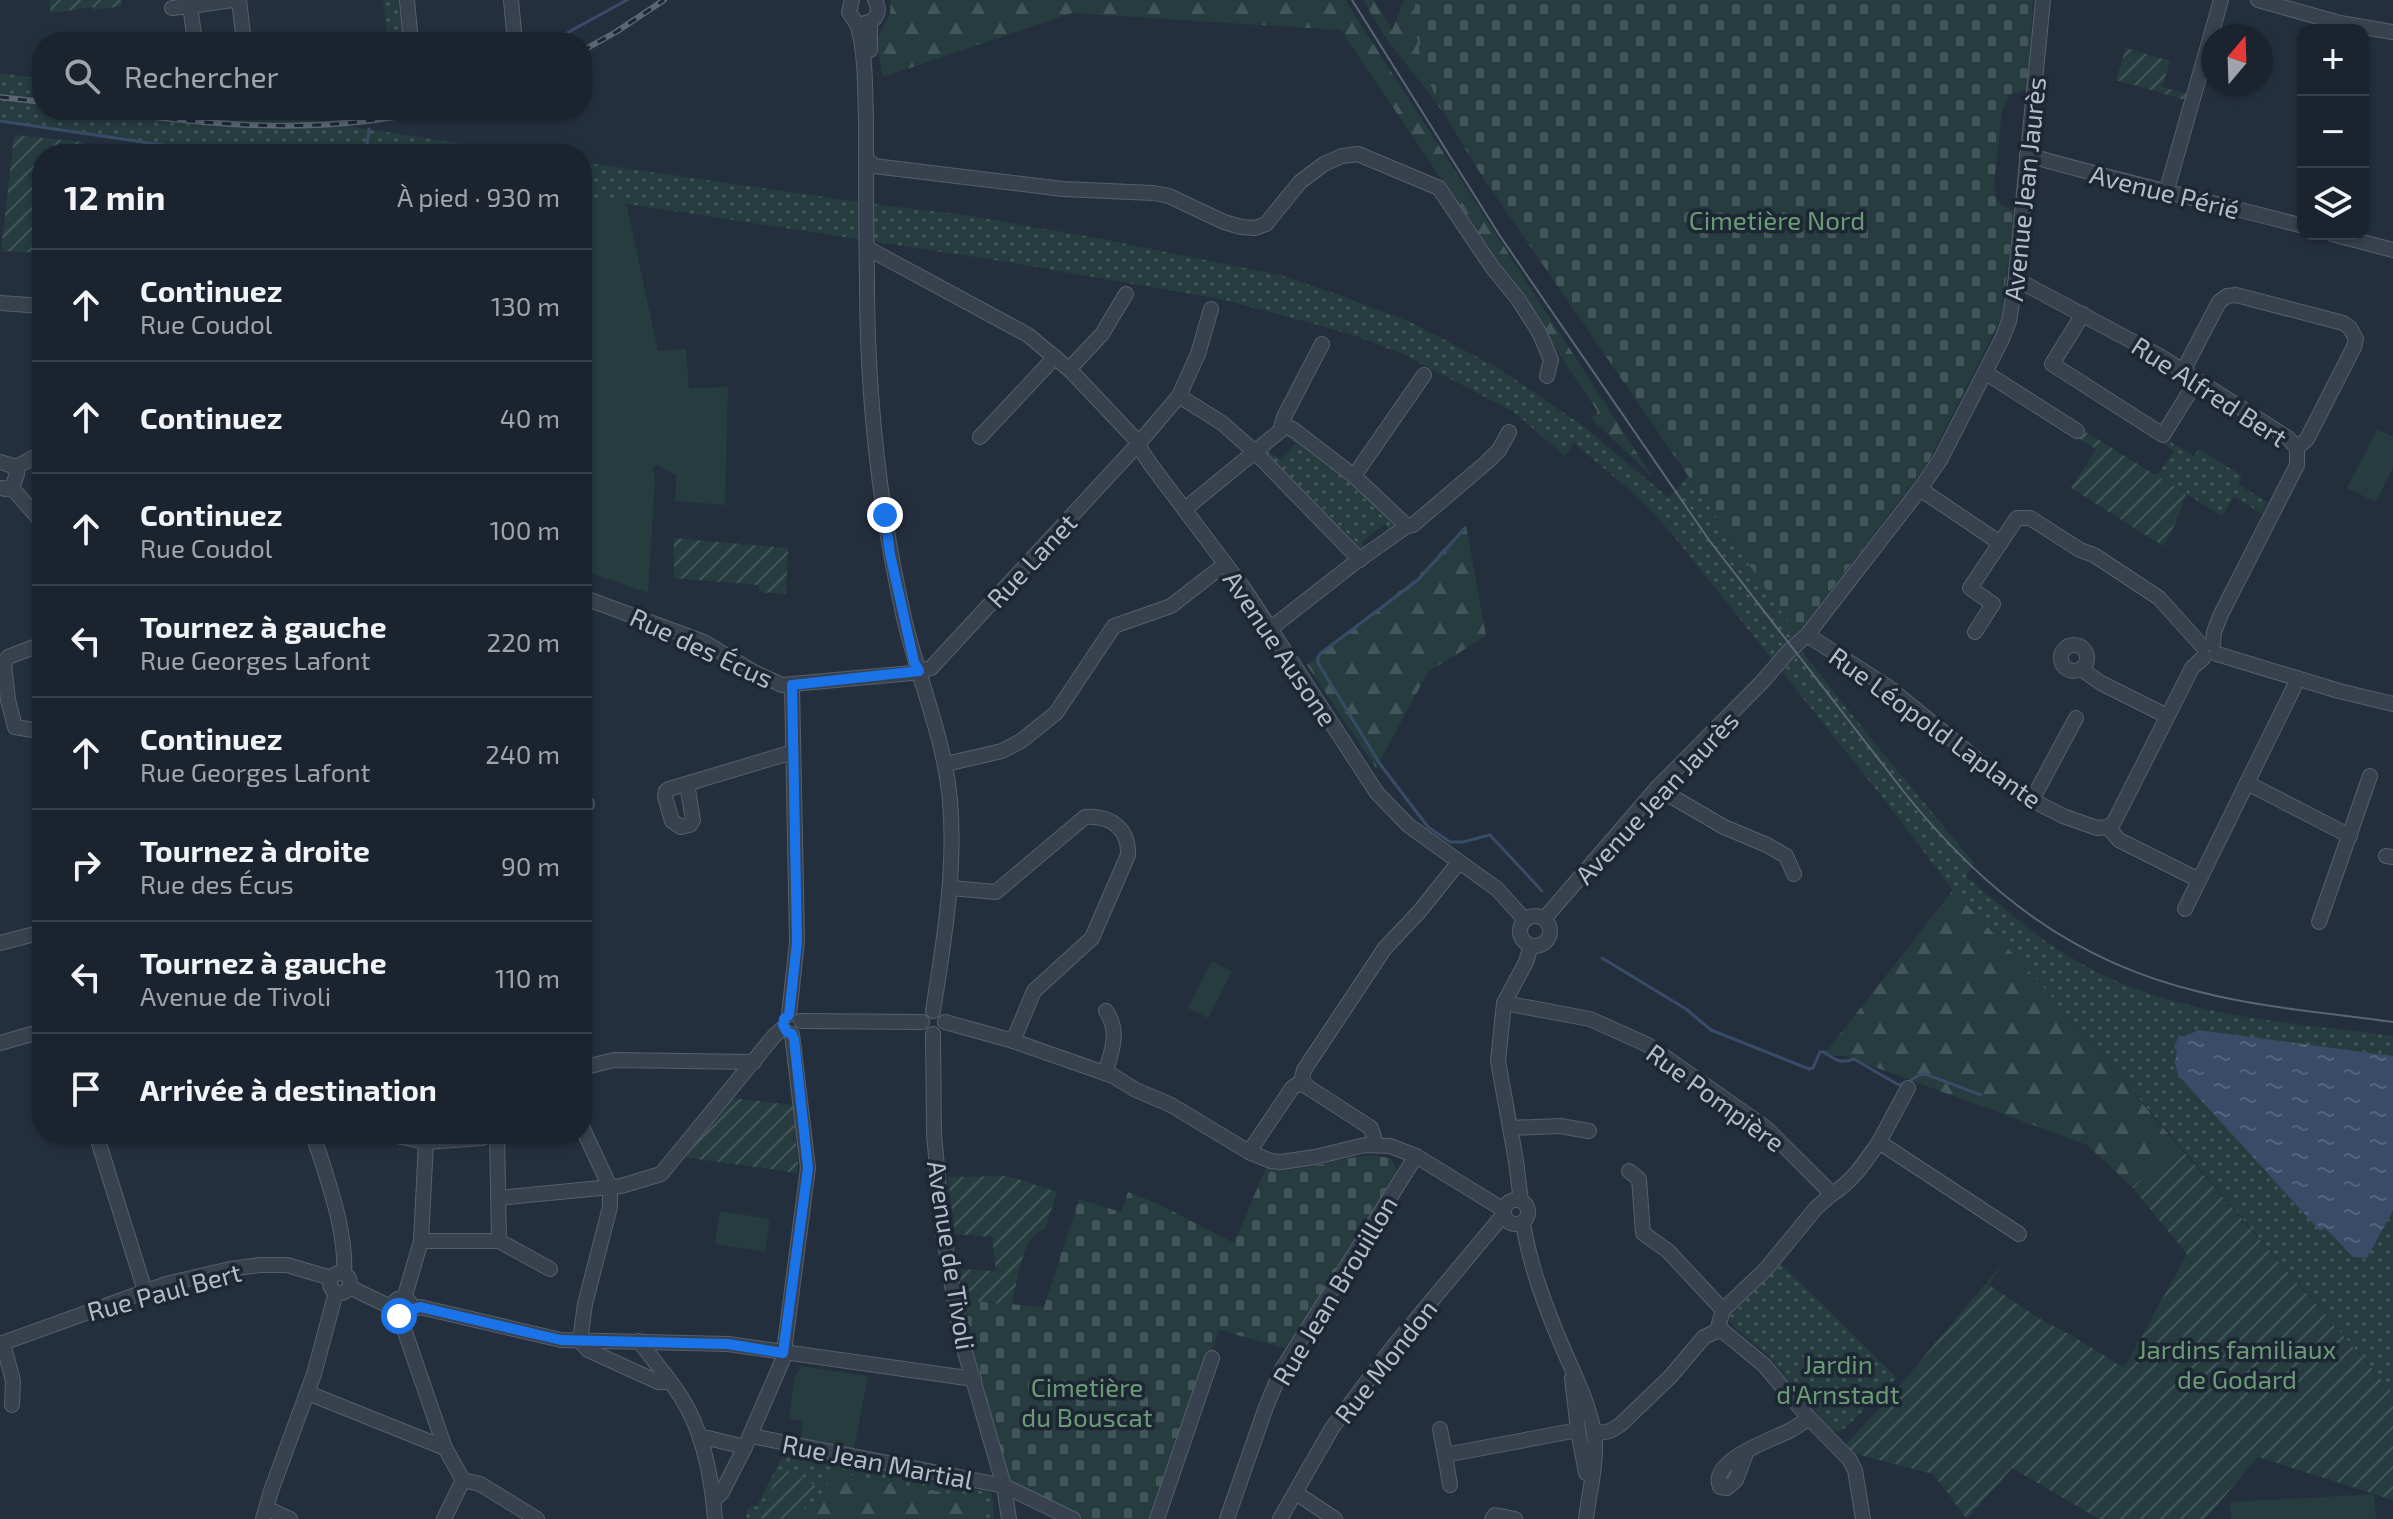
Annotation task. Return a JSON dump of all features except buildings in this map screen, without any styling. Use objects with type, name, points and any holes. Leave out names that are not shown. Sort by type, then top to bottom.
[{"type":"street","points":[[172,8],[233,0]]},
{"type":"street","points":[[239,0],[243,32]]},
{"type":"street","points":[[407,0],[410,32]]},
{"type":"street","points":[[511,0],[514,32]]},
{"type":"street","points":[[864,22],[878,11],[875,0]]},
{"type":"street","name":"Avenue Jean Jaurès","points":[[1544,919],[1657,788],[1769,675],[1800,650],[1807,635],[1940,460],[2005,331],[2015,284],[2043,0]]},
{"type":"street","points":[[2166,193],[2221,0]]},
{"type":"street","points":[[2258,0],[2340,23],[2393,32]]},
{"type":"street","points":[[848,2],[850,14],[864,22],[873,75],[867,277],[871,395],[885,519],[914,662],[935,718],[946,764],[950,803],[951,888],[933,1011]]},
{"type":"street","points":[[190,6],[194,32]]},
{"type":"street","points":[[870,162],[1063,189],[1153,193],[1169,196],[1224,222],[1255,228],[1266,224],[1300,182],[1324,164],[1342,156],[1358,154],[1439,188],[1539,332],[1551,360],[1547,376]]},
{"type":"street","name":"Avenue Périé","points":[[2027,155],[2297,225]]},
{"type":"street","points":[[870,162],[875,229],[870,250]]},
{"type":"street","points":[[2355,240],[2393,250]]},
{"type":"street","name":"Avenue Ausone","points":[[870,250],[1028,335],[1071,371],[1139,443],[1270,629],[1377,793],[1408,825],[1497,889],[1525,920]]},
{"type":"street","name":"Rue Alfred Bert","points":[[2015,284],[2025,284],[2083,314],[2183,371],[2288,438],[2297,448],[2297,465],[2221,614],[2209,650]]},
{"type":"street","points":[[1071,371],[1102,334],[1126,294]]},
{"type":"street","points":[[2183,371],[2219,302],[2227,296],[2236,295],[2343,323],[2356,339],[2354,347],[2307,439],[2297,448]]},
{"type":"street","points":[[0,303],[32,305]]},
{"type":"street","name":"Rue Lanet","points":[[919,671],[931,668],[1179,396],[1198,354],[1211,309]]},
{"type":"street","points":[[2083,314],[2052,364],[2163,435],[2197,380]]},
{"type":"street","points":[[1185,509],[1280,431],[1322,344]]},
{"type":"street","points":[[980,437],[1055,357]]},
{"type":"street","points":[[1986,373],[2077,431]]},
{"type":"street","points":[[1354,476],[1424,375]]},
{"type":"street","points":[[1179,396],[1222,423],[1255,452],[1360,560]]},
{"type":"street","points":[[1282,424],[1354,476],[1407,526]]},
{"type":"street","points":[[1270,629],[1360,560],[1407,526],[1413,525],[1487,462],[1499,450],[1509,432]]},
{"type":"street","points":[[14,468],[32,458]]},
{"type":"street","points":[[0,462],[14,468],[17,478],[6,488],[32,513]]},
{"type":"street","points":[[1920,489],[2000,543]]},
{"type":"street","points":[[1975,632],[1993,604],[1970,588],[2017,518],[2030,518],[2159,598],[2209,650],[2298,679],[2393,704]]},
{"type":"street","points":[[946,764],[1002,751],[1021,741],[1056,713],[1114,626],[1171,606],[1225,564]]},
{"type":"street","name":"Rue des Écus","points":[[592,601],[704,642],[782,685],[919,671]]},
{"type":"street","name":"Rue Léopold Laplante","points":[[1807,635],[1888,687],[2018,793],[2063,816],[2097,828],[2108,827]]},
{"type":"street","points":[[32,648],[4,658],[4,704],[15,727],[32,730]]},
{"type":"street","points":[[2199,880],[2119,840],[2108,827],[2114,822],[2192,668],[2209,650]]},
{"type":"street","points":[[2081,669],[2101,683],[2167,716]]},
{"type":"street","points":[[2185,909],[2298,679]]},
{"type":"street","points":[[714,1500],[722,1492],[737,1464],[783,1359],[808,1168],[791,1024],[797,942],[792,685]]},
{"type":"street","points":[[2032,800],[2076,718]]},
{"type":"street","points":[[689,783],[793,752]]},
{"type":"street","points":[[2319,922],[2370,776]]},
{"type":"street","points":[[2247,783],[2350,836]]},
{"type":"street","points":[[1657,788],[1724,827],[1786,856],[1794,874]]},
{"type":"street","points":[[951,888],[996,892],[1085,817],[1108,819],[1124,833],[1129,844],[1128,855],[1092,938],[1034,991],[1013,1041]]},
{"type":"street","points":[[1306,1086],[1302,1078],[1304,1070],[1369,971],[1459,862]]},
{"type":"street","points":[[1535,916],[1544,919],[1550,928],[1549,938],[1541,945],[1531,946],[1523,942],[1520,926],[1525,920],[1535,916]]},
{"type":"street","points":[[0,943],[32,935]]},
{"type":"street","points":[[945,1022],[1013,1041],[1105,1073],[1171,1105],[1249,1152],[1271,1161],[1281,1162],[1376,1144],[1390,1146],[1416,1156],[1504,1212],[1511,1224],[1523,1223],[1528,1217],[1528,1209],[1521,1201],[1498,1061],[1504,1003],[1531,946]]},
{"type":"street","name":"Rue Pompière","points":[[1504,1003],[1590,1019],[1648,1045],[1766,1128],[1832,1194]]},
{"type":"street","points":[[933,1011],[940,1013],[945,1022],[943,1029],[933,1034],[927,1032],[922,1022],[927,1013],[933,1011]]},
{"type":"street","points":[[1105,1073],[1114,1033],[1112,1020],[1106,1011]]},
{"type":"street","points":[[498,1198],[621,1186],[661,1174],[774,1036],[791,1024],[922,1022]]},
{"type":"street","points":[[0,1043],[32,1034]]},
{"type":"street","name":"Avenue de Tivoli","points":[[933,1034],[938,1192],[954,1302],[961,1338],[1004,1486],[1009,1519]]},
{"type":"street","points":[[592,1066],[614,1060],[754,1062]]},
{"type":"street","points":[[1249,1152],[1292,1088],[1298,1084],[1306,1086],[1371,1128],[1376,1144]]},
{"type":"street","points":[[1717,1331],[1723,1310],[1766,1269],[1816,1208],[1855,1176],[1879,1142],[1908,1088]]},
{"type":"street","points":[[1510,1128],[1560,1126],[1589,1131]]},
{"type":"street","points":[[1879,1142],[2019,1234]]},
{"type":"street","points":[[99,1144],[145,1291]]},
{"type":"street","points":[[290,1519],[264,1513],[308,1393],[345,1259],[336,1213],[316,1144]]},
{"type":"street","points":[[426,1144],[421,1241],[403,1308],[404,1329],[445,1448],[463,1480],[480,1484],[537,1519]]},
{"type":"street","points":[[497,1144],[499,1241]]},
{"type":"street","points":[[590,1144],[610,1187],[610,1207],[585,1304],[580,1341],[588,1350],[658,1382],[670,1382]]},
{"type":"street","name":"Rue Jean Brouillon","points":[[1227,1519],[1281,1371],[1416,1156]]},
{"type":"street","points":[[1629,1171],[1639,1179],[1643,1233],[1668,1251],[1723,1310]]},
{"type":"street","points":[[1504,1212],[1509,1203],[1521,1201]]},
{"type":"street","name":"Rue Mondon","points":[[1280,1519],[1332,1428],[1504,1212]]},
{"type":"street","points":[[1523,1223],[1533,1269],[1586,1401],[1594,1434],[1586,1519]]},
{"type":"street","points":[[421,1241],[499,1241],[550,1269]]},
{"type":"street","name":"Rue Paul Bert","points":[[1,1343],[145,1291],[202,1275],[260,1265],[287,1265],[403,1308],[420,1307],[555,1339],[728,1344],[974,1379]]},
{"type":"street","points":[[1594,1434],[1620,1425],[1670,1377],[1704,1337],[1717,1331],[1724,1332],[1764,1365],[1841,1450],[1855,1470],[1863,1519]]},
{"type":"street","points":[[639,1341],[683,1400],[700,1439],[714,1500],[715,1519]]},
{"type":"street","points":[[1,1343],[13,1381],[12,1405]]},
{"type":"street","points":[[1157,1519],[1212,1358]]},
{"type":"street","points":[[1572,1369],[1572,1388],[1586,1473],[1592,1476]]},
{"type":"street","points":[[308,1393],[445,1448]]},
{"type":"street","points":[[1747,1451],[1809,1418]]},
{"type":"street","points":[[1440,1429],[1450,1485]]},
{"type":"street","points":[[1445,1455],[1578,1430]]},
{"type":"street","name":"Rue Jean Martial","points":[[700,1439],[748,1441],[1004,1486],[1073,1519]]},
{"type":"street","points":[[444,1519],[463,1480]]},
{"type":"street","points":[[1296,1493],[1335,1519]]},
{"type":"street","points":[[1492,1519],[1495,1515],[1515,1519]]},
{"type":"green space","points":[[49,0],[121,0],[122,6],[51,13]]},
{"type":"green space","points":[[383,0],[401,0],[403,32],[387,32]]},
{"type":"green space","points":[[891,0],[1345,0],[1653,478],[1591,418],[1598,412],[1341,30],[1072,13],[883,77],[876,41],[890,14]]},
{"type":"green space","points":[[1363,0],[1374,0],[1392,30],[1404,0],[1415,0],[1416,30],[1422,58],[1443,112],[1386,38]]},
{"type":"green space","name":"Cimetière Nord","points":[[1415,0],[2033,0],[2028,89],[2010,95],[2002,110],[1994,184],[1997,200],[2015,211],[2001,318],[1927,465],[1797,634],[1459,139],[1426,73],[1415,26]]},
{"type":"green space","points":[[2126,48],[2170,61],[2162,87],[2187,94],[2185,100],[2116,80]]},
{"type":"green space","points":[[0,73],[32,78],[32,120],[310,120],[462,144],[156,144],[0,121]]},
{"type":"green space","points":[[14,135],[84,142],[32,144],[32,253],[1,251]]},
{"type":"green space","points":[[592,163],[958,214],[1280,275],[1410,322],[1498,368],[1583,426],[1669,498],[1688,476],[1797,634],[1803,653],[1974,863],[1966,876],[2022,924],[2084,965],[2157,996],[2234,1015],[2393,1036],[2393,1393],[2038,981],[1953,890],[1672,534],[1640,499],[1574,443],[1565,456],[1514,412],[1403,354],[1359,337],[1226,300],[1008,262],[592,199]]},
{"type":"green space","points":[[592,198],[623,202],[627,206],[658,351],[686,349],[689,388],[728,387],[725,505],[675,501],[676,475],[656,465],[653,467],[655,480],[648,593],[592,573]]},
{"type":"green space","points":[[1993,374],[2186,494],[2163,546],[2071,488],[2096,449],[1989,382]]},
{"type":"green space","points":[[2377,429],[2393,437],[2393,468],[2376,502],[2347,488]]},
{"type":"green space","points":[[1292,435],[1394,518],[1395,529],[1390,532],[1385,524],[1362,542],[1365,550],[1357,550],[1266,456],[1267,451],[1280,459],[1296,444],[1285,436]]},
{"type":"green space","points":[[2167,440],[2194,456],[2199,449],[2242,476],[2238,484],[2267,502],[2262,514],[2234,497],[2222,516],[2157,476],[2174,451],[2164,444]]},
{"type":"green space","points":[[1466,525],[1486,636],[1428,672],[1376,768],[1307,665],[1417,577]]},
{"type":"green space","points":[[674,538],[788,548],[786,594],[760,592],[759,585],[674,578]]},
{"type":"green space","points":[[1953,890],[2038,981],[2181,1149],[2132,1187],[2087,1145],[1845,1056],[1823,1056]]},
{"type":"green space","points":[[1212,961],[1232,971],[1208,1018],[1188,1008]]},
{"type":"green space","points":[[733,1098],[793,1105],[797,1173],[683,1157]]},
{"type":"green space","name":"Jardins familiaux de Godard","points":[[2181,1149],[2393,1393],[2393,1500],[2258,1457],[2205,1519],[2099,1519],[2012,1468],[1967,1519],[1933,1474],[1841,1450],[2002,1264],[1989,1285],[2124,1368],[2187,1254],[2132,1187]]},
{"type":"green space","name":"Cimetière du Bouscat","points":[[1376,1155],[1391,1159],[1398,1171],[1397,1177],[1287,1349],[1219,1330],[1157,1519],[1073,1519],[1004,1486],[954,1302],[963,1300],[1044,1307],[1079,1199],[1121,1212],[1128,1192],[1234,1243],[1266,1168],[1294,1169]]},
{"type":"green space","points":[[1008,1176],[1057,1192],[1045,1229],[1037,1232],[1026,1249],[1012,1305],[963,1300],[959,1269],[996,1271],[992,1237],[955,1234],[948,1177]]},
{"type":"green space","points":[[720,1211],[770,1219],[765,1252],[715,1244]]},
{"type":"green space","name":"Jardin d'Arnstadt","points":[[1780,1263],[1897,1378],[1838,1432],[1830,1429],[1768,1355],[1734,1327],[1729,1319],[1730,1312]]},
{"type":"green space","points":[[800,1366],[868,1376],[854,1449],[801,1438],[803,1421],[789,1419],[795,1374],[798,1374]]},
{"type":"green space","points":[[786,1449],[992,1493],[994,1519],[746,1519],[747,1508],[757,1506]]},
{"type":"green space","points":[[782,1468],[818,1487],[798,1519],[756,1518]]},
{"type":"green space","points":[[835,1472],[983,1500],[979,1519],[804,1519]]},
{"type":"green space","points":[[2374,1494],[2376,1519],[2231,1519],[2230,1502]]},
{"type":"water","points":[[2198,1030],[2393,1056],[2393,1210],[2367,1258],[2353,1257],[2325,1228],[2320,1231],[2178,1075],[2175,1063],[2177,1050],[2174,1048],[2179,1035],[2185,1037]]},
{"type":"waterway","points":[[569,32],[627,0]]},
{"type":"waterway","points":[[0,121],[156,144]]},
{"type":"waterway","points":[[367,144],[369,129]]},
{"type":"waterway","points":[[1465,528],[1418,580],[1321,653],[1318,663],[1380,764],[1428,827],[1450,842],[1490,835],[1542,891]]},
{"type":"waterway","points":[[1602,958],[1686,1009],[1711,1030],[1809,1069],[1813,1068],[1820,1052],[1824,1052],[1838,1060],[1854,1059],[1897,1084],[1904,1085],[1925,1074],[1981,1095]]},
{"type":"tram line","points":[[1352,0],[1500,236],[1709,540],[1904,792],[1966,861],[2035,918],[2072,942],[2154,979],[2248,1002],[2393,1022]]},
{"type":"railway","points":[[592,45],[664,0]]},
{"type":"railway","points":[[0,97],[32,101]]},
{"type":"railway","points":[[180,120],[264,125],[372,120]]},
{"type":"route","points":[[399,1316],[420,1307],[561,1340],[728,1344],[783,1353],[808,1168],[794,1039],[783,1028],[784,1019],[789,1015],[797,942],[792,685],[919,671],[914,662],[890,554],[885,515]]}]
